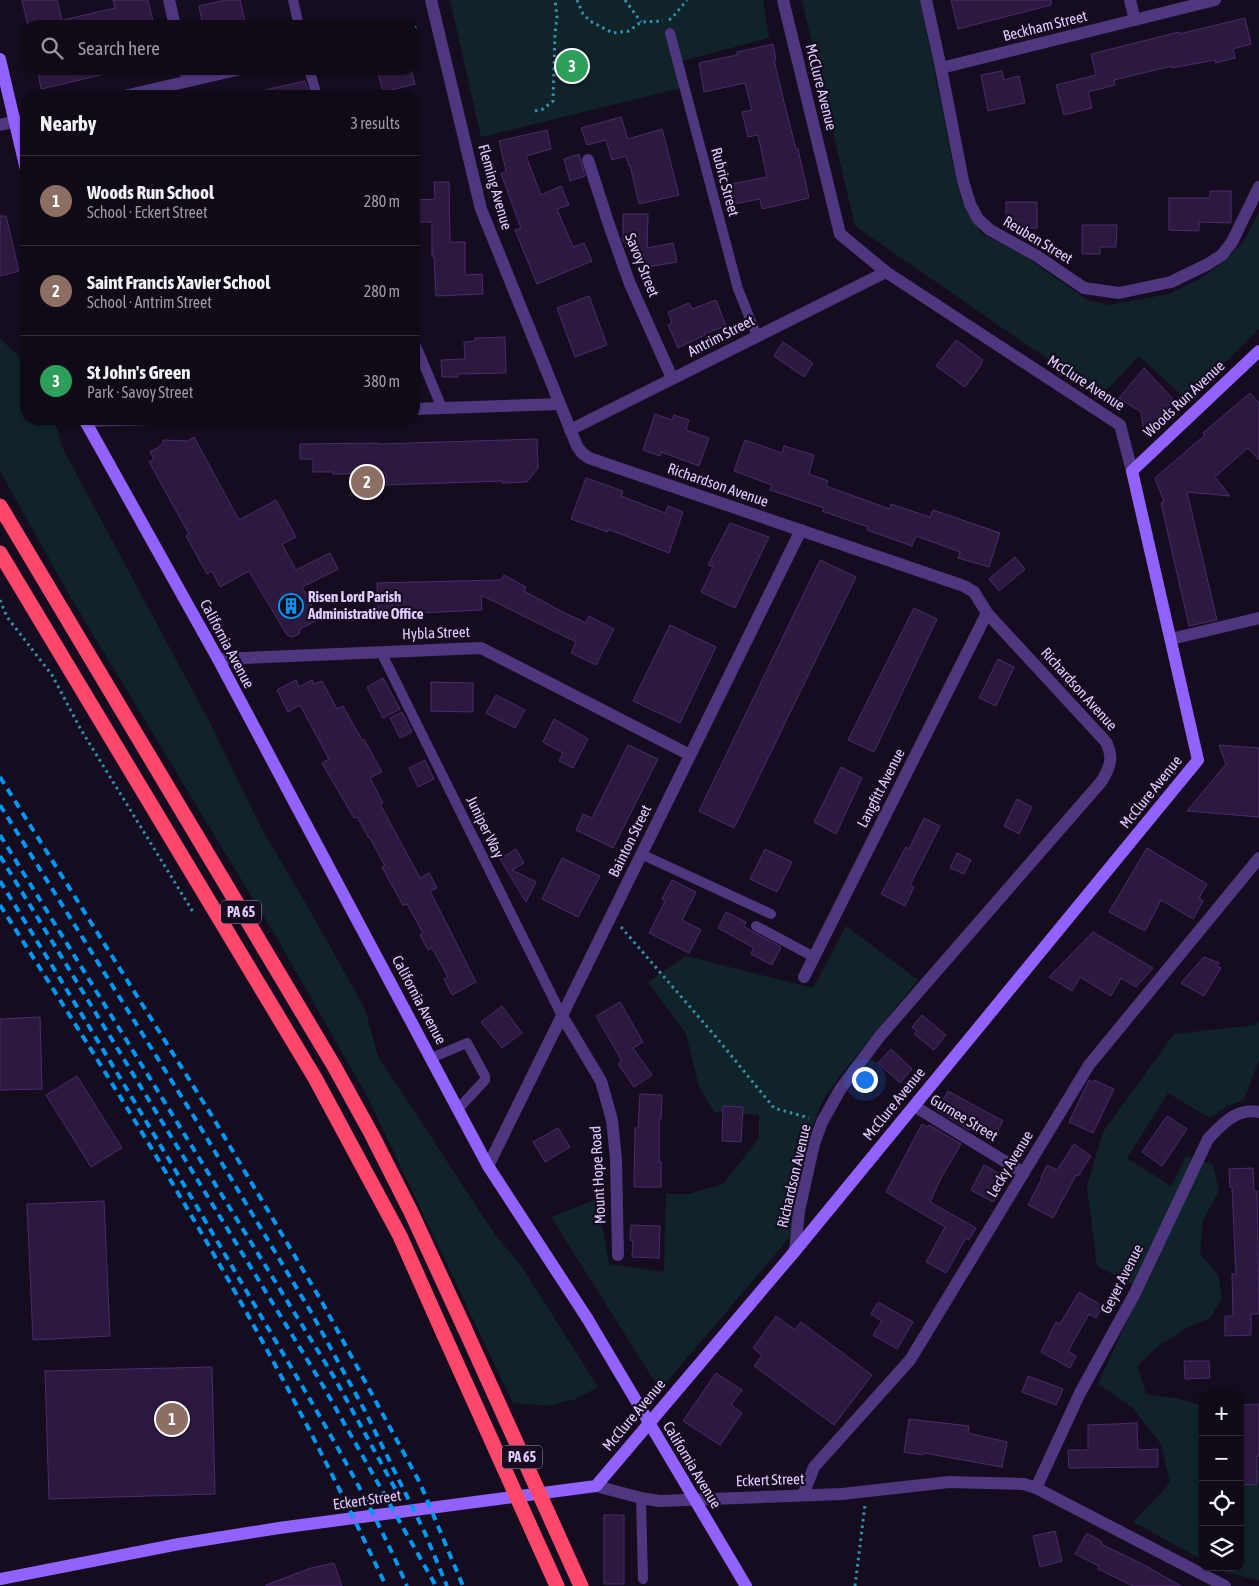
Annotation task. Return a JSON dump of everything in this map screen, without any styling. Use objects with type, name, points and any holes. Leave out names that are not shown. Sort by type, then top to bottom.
[{"type":"highway","name":"PA 65","points":[[0,506],[334,1066],[372,1135],[407,1203],[581,1586]]},
{"type":"highway","name":"PA 65","points":[[0,552],[315,1078],[400,1236],[557,1586]]},
{"type":"street","points":[[169,0],[174,20]]},
{"type":"street","name":"Fleming Avenue","points":[[431,0],[481,209],[559,404]]},
{"type":"street","name":"McClure Avenue","points":[[596,1486],[795,1251],[1198,760],[1120,425],[886,272],[840,234],[783,0]]},
{"type":"street","name":"Reuben Street","points":[[926,0],[963,181],[970,204],[978,219],[990,230],[1037,256],[1084,288],[1119,293],[1171,282],[1208,264],[1222,255],[1232,242],[1259,188]]},
{"type":"street","points":[[1130,0],[1136,20]]},
{"type":"street","name":"Beckham Street","points":[[941,68],[1215,0]]},
{"type":"street","points":[[0,59],[20,118]]},
{"type":"street","points":[[142,90],[187,75]]},
{"type":"street","points":[[0,125],[20,121]]},
{"type":"street","name":"Savoy Street","points":[[588,160],[630,284],[672,378]]},
{"type":"street","name":"Antrim Street","points":[[570,430],[886,272]]},
{"type":"street","name":"Woods Run Avenue","points":[[1132,471],[1259,351]]},
{"type":"street","points":[[420,409],[559,404]]},
{"type":"street","name":"Richardson Avenue","points":[[559,404],[577,446],[589,458],[964,586],[974,592],[987,613],[1106,742],[1111,755],[1109,770],[1100,782],[880,1036],[841,1088],[822,1122],[814,1144],[799,1211],[795,1251]]},
{"type":"street","name":"California Avenue","points":[[87,425],[218,659],[488,1166],[587,1318],[746,1586]]},
{"type":"street","name":"Bainton Street","points":[[488,1166],[800,530]]},
{"type":"street","name":"Langfitt Avenue","points":[[804,977],[987,613]]},
{"type":"street","points":[[1171,639],[1259,618]]},
{"type":"street","name":"Hybla Street","points":[[218,659],[481,648],[690,755]]},
{"type":"street","name":"Lecky Avenue","points":[[803,1495],[814,1467],[910,1360],[1089,1065],[1259,858]]},
{"type":"street","name":"Mount Hope Road","points":[[562,1016],[601,1082],[612,1120],[616,1160],[618,1255]]},
{"type":"street","name":"Gurnee Street","points":[[914,1106],[1024,1173]]},
{"type":"street","name":"Geyer Avenue","points":[[1036,1488],[1080,1393],[1136,1293],[1208,1140],[1218,1128],[1236,1115],[1251,1110],[1259,1112]]},
{"type":"street","name":"Eckert Street","points":[[0,1579],[179,1544],[260,1531],[596,1486],[659,1501],[842,1494],[949,1482],[1024,1484],[1036,1488],[1225,1586]]},
{"type":"lane","points":[[293,0],[298,20]]},
{"type":"lane","name":"Rubric Street","points":[[670,33],[738,289],[757,336]]},
{"type":"lane","points":[[311,75],[315,90]]},
{"type":"lane","points":[[420,355],[442,408]]},
{"type":"lane","name":"Juniper Way","points":[[381,652],[562,1016]]},
{"type":"lane","points":[[641,854],[771,914]]},
{"type":"lane","points":[[756,926],[814,957]]},
{"type":"lane","points":[[431,1058],[467,1043],[485,1076],[485,1080],[458,1109]]},
{"type":"lane","points":[[641,1498],[643,1579]]},
{"type":"path","points":[[535,111],[543,109],[553,101],[557,17],[555,0]]},
{"type":"path","points":[[577,0],[583,14],[590,21],[613,33],[628,31],[641,22],[664,22],[672,18],[687,0]]},
{"type":"path","points":[[625,0],[641,22]]},
{"type":"path","points":[[0,600],[7,618],[52,675],[80,728],[193,912]]},
{"type":"path","points":[[620,926],[716,1037],[774,1108],[822,1122]]},
{"type":"path","points":[[855,1586],[866,1500]]},
{"type":"shaded area","points":[[450,0],[763,0],[769,38],[678,62],[685,87],[481,137]]},
{"type":"shaded area","points":[[802,0],[920,0],[952,160],[961,199],[969,215],[982,234],[1023,255],[1089,301],[1108,305],[1169,294],[1203,277],[1224,261],[1244,241],[1259,212],[1259,329],[1187,400],[1139,356],[1101,396],[855,226]]},
{"type":"shaded area","points":[[0,339],[19,356],[20,359],[20,425],[56,425],[62,447],[209,721],[262,829],[365,1009],[378,1056],[494,1233],[522,1267],[598,1387],[576,1399],[549,1406],[513,1403],[368,1098],[278,940],[71,598],[0,471]]},
{"type":"shaded area","points":[[846,926],[918,980],[839,1077],[822,1102],[805,1146],[790,1237],[660,1390],[551,1217],[597,1199],[609,1264],[664,1272],[666,1194],[689,1194],[723,1184],[759,1138],[759,1115],[714,1112],[699,1087],[686,1034],[648,982],[686,956],[813,988]]},
{"type":"shaded area","points":[[1259,1021],[1259,1060],[1244,1100],[1227,1106],[1210,1118],[1168,1093],[1127,1158],[1171,1186],[1186,1156],[1213,1165],[1219,1191],[1203,1220],[1200,1254],[1218,1274],[1222,1299],[1210,1318],[1190,1326],[1158,1346],[1137,1366],[1146,1394],[1180,1399],[1199,1405],[1199,1558],[1133,1522],[1170,1483],[1161,1444],[1132,1407],[1098,1384],[1142,1289],[1097,1266],[1087,1186],[1103,1132],[1174,1034],[1255,1025]]},
{"type":"shaded area","points":[[1259,1470],[1259,1580],[1223,1571],[1244,1571],[1244,1472]]},
{"type":"building","points":[[22,0],[57,0],[62,20],[27,20]]},
{"type":"building","points":[[113,0],[148,0],[153,20],[63,20],[115,8]]},
{"type":"building","points":[[226,0],[240,0],[245,20],[202,20],[199,6]]},
{"type":"building","points":[[951,0],[1051,0],[1051,5],[958,29]]},
{"type":"building","points":[[1245,18],[1251,44],[1233,49],[1235,58],[1215,63],[1215,60],[1172,68],[1172,66],[1114,80],[1115,85],[1088,92],[1092,108],[1064,115],[1056,85],[1096,75],[1091,54]]},
{"type":"building","points":[[773,44],[776,60],[774,60],[809,198],[762,209],[760,199],[734,204],[731,184],[767,177],[758,135],[748,137],[742,112],[752,110],[745,83],[704,92],[699,63],[737,55],[737,52]]},
{"type":"building","points":[[1002,71],[1004,80],[1019,76],[1025,103],[988,111],[981,75]]},
{"type":"building","points":[[38,75],[101,75],[41,89]]},
{"type":"building","points":[[379,75],[413,75],[415,84],[391,90],[382,90]]},
{"type":"building","points":[[305,81],[308,90],[265,90]]},
{"type":"building","points":[[621,117],[628,139],[662,129],[679,195],[639,204],[630,165],[626,156],[612,160],[606,140],[587,145],[581,128]]},
{"type":"building","points":[[547,130],[551,149],[526,156],[541,195],[561,186],[569,205],[557,209],[573,247],[584,243],[592,261],[537,284],[515,230],[521,228],[501,174],[506,171],[499,141]]},
{"type":"building","points":[[579,154],[585,176],[570,181],[564,159]]},
{"type":"building","points":[[434,182],[449,182],[450,242],[465,242],[465,275],[482,274],[483,294],[436,296],[434,256],[432,256],[432,222],[420,222],[420,200],[435,199]]},
{"type":"building","points":[[1210,191],[1231,191],[1231,223],[1199,222],[1199,231],[1169,230],[1169,198],[1210,198]]},
{"type":"building","points":[[1006,202],[1037,202],[1037,228],[1006,228]]},
{"type":"building","points":[[623,214],[648,214],[647,248],[673,243],[677,262],[647,267],[647,271],[641,272],[634,241],[623,241]]},
{"type":"building","points":[[0,216],[6,216],[19,271],[0,276]]},
{"type":"building","points":[[1082,225],[1117,225],[1116,247],[1100,247],[1100,254],[1082,254]]},
{"type":"building","points":[[589,296],[607,345],[575,357],[557,308]]},
{"type":"building","points":[[716,300],[726,326],[704,334],[678,348],[668,325],[672,323],[668,312],[689,303],[692,309]]},
{"type":"building","points":[[505,337],[506,373],[458,374],[458,377],[442,377],[441,360],[465,359],[464,342],[475,341],[475,338]]},
{"type":"building","points":[[956,340],[983,360],[965,387],[936,366]]},
{"type":"building","points":[[783,342],[813,363],[804,377],[774,356]]},
{"type":"building","points":[[1144,368],[1176,402],[1144,433],[1141,412],[1119,398]]},
{"type":"building","points":[[1250,393],[1259,403],[1259,460],[1248,448],[1215,477],[1230,496],[1187,492],[1217,620],[1189,626],[1161,503],[1164,502],[1155,478],[1205,435],[1203,433]]},
{"type":"building","points":[[655,414],[672,420],[674,415],[689,420],[686,430],[709,438],[699,466],[661,452],[660,456],[643,450]]},
{"type":"building","points":[[194,437],[239,520],[276,500],[296,537],[282,544],[296,570],[330,553],[338,569],[302,587],[319,619],[300,629],[299,634],[293,637],[287,635],[249,571],[220,587],[212,571],[207,574],[186,536],[189,534],[149,462],[154,459],[150,452],[163,444],[163,440],[187,441]]},
{"type":"building","points":[[537,439],[538,468],[527,482],[502,483],[502,481],[387,485],[386,473],[333,474],[333,472],[313,472],[313,459],[300,459],[300,444],[378,444]]},
{"type":"building","points":[[745,440],[782,453],[784,446],[814,455],[809,474],[828,481],[826,486],[890,509],[891,504],[930,517],[933,510],[1000,533],[989,567],[958,558],[960,552],[916,536],[912,546],[867,530],[868,527],[822,511],[824,508],[770,490],[772,485],[734,471]]},
{"type":"building","points":[[586,478],[623,491],[621,496],[665,513],[668,506],[683,512],[669,553],[608,529],[608,532],[571,519]]},
{"type":"building","points":[[730,523],[769,537],[735,608],[701,592],[713,567],[708,565]]},
{"type":"building","points":[[1015,557],[1025,569],[999,591],[989,579]]},
{"type":"building","points":[[820,560],[856,577],[734,828],[699,811]]},
{"type":"building","points":[[504,575],[526,587],[524,591],[559,610],[586,623],[589,616],[614,629],[596,665],[571,653],[576,642],[481,595],[482,610],[378,615],[377,583],[501,580]]},
{"type":"building","points":[[914,608],[937,619],[874,752],[848,740]]},
{"type":"building","points":[[670,625],[716,647],[680,723],[633,701]]},
{"type":"building","points":[[998,659],[1014,667],[996,706],[979,698]]},
{"type":"building","points":[[383,678],[400,709],[383,718],[367,687]]},
{"type":"building","points":[[296,680],[299,687],[312,680],[314,684],[322,681],[337,709],[343,706],[362,740],[364,739],[382,772],[370,778],[383,803],[380,804],[420,878],[429,873],[437,888],[430,891],[476,982],[452,995],[444,979],[448,977],[432,948],[428,950],[420,935],[423,933],[407,904],[403,905],[389,880],[382,867],[385,866],[370,838],[357,817],[354,818],[322,763],[329,759],[300,705],[288,712],[277,690]]},
{"type":"building","points":[[431,682],[473,683],[473,712],[431,711]]},
{"type":"building","points":[[496,695],[525,710],[515,728],[486,713]]},
{"type":"building","points":[[402,712],[412,732],[400,738],[390,718]]},
{"type":"building","points":[[554,719],[588,739],[573,768],[559,761],[563,753],[543,742]]},
{"type":"building","points":[[628,745],[658,759],[613,848],[576,830],[583,814],[592,818]]},
{"type":"building","points":[[1219,745],[1259,748],[1259,817],[1187,811],[1226,764]]},
{"type":"building","points":[[425,760],[434,779],[418,787],[409,768]]},
{"type":"building","points":[[841,767],[862,778],[836,834],[814,822]]},
{"type":"building","points":[[1017,799],[1032,807],[1019,834],[1004,826]]},
{"type":"building","points":[[924,818],[940,826],[910,885],[914,887],[905,906],[881,894],[906,847],[909,849]]},
{"type":"building","points":[[1147,848],[1207,884],[1199,898],[1203,901],[1193,919],[1161,900],[1145,931],[1109,912]]},
{"type":"building","points":[[516,849],[524,863],[512,870],[536,882],[526,902],[500,859]]},
{"type":"building","points":[[765,849],[792,862],[777,892],[750,879]]},
{"type":"building","points":[[957,853],[971,860],[964,874],[950,868]]},
{"type":"building","points":[[562,858],[600,876],[578,917],[542,899]]},
{"type":"building","points":[[672,880],[696,892],[682,920],[701,930],[689,953],[649,933],[665,901],[662,899]]},
{"type":"building","points":[[726,912],[746,922],[744,926],[753,932],[781,947],[772,965],[751,954],[754,948],[718,928]]},
{"type":"building","points":[[1093,932],[1153,968],[1136,987],[1121,978],[1111,996],[1080,977],[1072,991],[1049,977]]},
{"type":"building","points":[[1204,957],[1219,963],[1217,966],[1221,968],[1204,996],[1181,983]]},
{"type":"building","points":[[620,1002],[643,1042],[633,1048],[652,1075],[634,1087],[618,1064],[622,1061],[596,1016]]},
{"type":"building","points":[[502,1006],[522,1033],[502,1048],[481,1022]]},
{"type":"building","points":[[922,1015],[946,1035],[934,1050],[914,1034],[917,1031],[912,1027]]},
{"type":"building","points":[[40,1017],[42,1089],[0,1090],[0,1019]]},
{"type":"building","points":[[891,1049],[912,1069],[900,1083],[878,1063]]},
{"type":"building","points":[[77,1076],[122,1148],[91,1167],[46,1095]]},
{"type":"building","points":[[1089,1080],[1093,1082],[1094,1080],[1114,1089],[1093,1133],[1069,1122]]},
{"type":"building","points":[[948,1091],[1003,1121],[994,1138],[972,1125],[969,1130],[937,1110]]},
{"type":"building","points":[[640,1094],[662,1095],[661,1119],[659,1119],[661,1187],[634,1187],[635,1128],[638,1128]]},
{"type":"building","points":[[723,1106],[743,1107],[741,1142],[722,1141]]},
{"type":"building","points":[[1167,1116],[1187,1129],[1162,1166],[1142,1152]]},
{"type":"building","points":[[922,1124],[927,1127],[929,1125],[961,1144],[941,1178],[930,1202],[976,1228],[969,1240],[966,1238],[946,1273],[926,1262],[945,1227],[886,1192]]},
{"type":"building","points":[[558,1128],[570,1147],[545,1162],[533,1142]]},
{"type":"building","points":[[1074,1144],[1091,1156],[1078,1176],[1076,1175],[1053,1218],[1028,1205],[1047,1165],[1057,1170]]},
{"type":"building","points":[[984,1165],[1007,1178],[993,1202],[971,1190]]},
{"type":"building","points":[[1253,1168],[1254,1191],[1257,1191],[1259,1314],[1251,1314],[1251,1335],[1225,1336],[1225,1316],[1233,1316],[1232,1274],[1236,1274],[1232,1187],[1230,1187],[1229,1169]]},
{"type":"building","points":[[104,1201],[110,1336],[33,1340],[27,1204]]},
{"type":"building","points":[[631,1225],[660,1226],[659,1258],[632,1257]]},
{"type":"building","points":[[1079,1292],[1103,1306],[1096,1318],[1089,1314],[1068,1351],[1076,1356],[1070,1368],[1041,1352],[1056,1322],[1060,1324]]},
{"type":"building","points":[[878,1302],[913,1322],[897,1349],[873,1335],[882,1321],[871,1314]]},
{"type":"building","points":[[776,1316],[795,1330],[801,1322],[872,1375],[834,1425],[754,1366],[762,1355],[753,1348]]},
{"type":"building","points":[[1184,1361],[1209,1361],[1210,1378],[1185,1379]]},
{"type":"building","points":[[212,1367],[215,1494],[49,1499],[45,1371]]},
{"type":"building","points":[[716,1373],[742,1390],[731,1405],[742,1413],[720,1445],[683,1421]]},
{"type":"building","points":[[1028,1376],[1063,1389],[1056,1405],[1022,1392]]},
{"type":"building","points":[[1259,1404],[1257,1484],[1244,1485],[1244,1405]]},
{"type":"building","points":[[909,1419],[969,1426],[968,1433],[1007,1442],[1002,1467],[924,1453],[923,1455],[904,1452]]},
{"type":"building","points":[[1137,1423],[1138,1450],[1158,1449],[1158,1467],[1069,1468],[1068,1450],[1088,1450],[1088,1425]]},
{"type":"building","points":[[604,1515],[624,1515],[624,1584],[604,1584]]},
{"type":"building","points":[[1055,1531],[1062,1561],[1040,1567],[1033,1536]]},
{"type":"building","points":[[1087,1533],[1102,1542],[1101,1544],[1181,1586],[1133,1586],[1098,1569],[1099,1566],[1075,1554]]},
{"type":"building","points":[[334,1563],[342,1586],[266,1586],[311,1568]]},
{"type":"railway","points":[[0,777],[212,1116],[322,1302],[420,1483],[463,1586]]},
{"type":"railway","points":[[0,805],[196,1120],[311,1312],[365,1411],[425,1533],[447,1586]]},
{"type":"railway","points":[[0,835],[334,1377],[397,1492]]},
{"type":"railway","points":[[0,856],[322,1384],[436,1586]]},
{"type":"railway","points":[[0,881],[165,1152],[319,1415],[357,1483],[407,1586]]},
{"type":"railway","points":[[0,905],[119,1095],[215,1256],[292,1396],[386,1586]]},
{"type":"place","name":"St John's Green","points":[[572,66]]},
{"type":"place","name":"Saint Francis Xavier School","points":[[367,482]]},
{"type":"place","name":"Risen Lord Parish Administrative Office","points":[[291,606]]},
{"type":"place","name":"Woods Run School","points":[[172,1419]]}]
